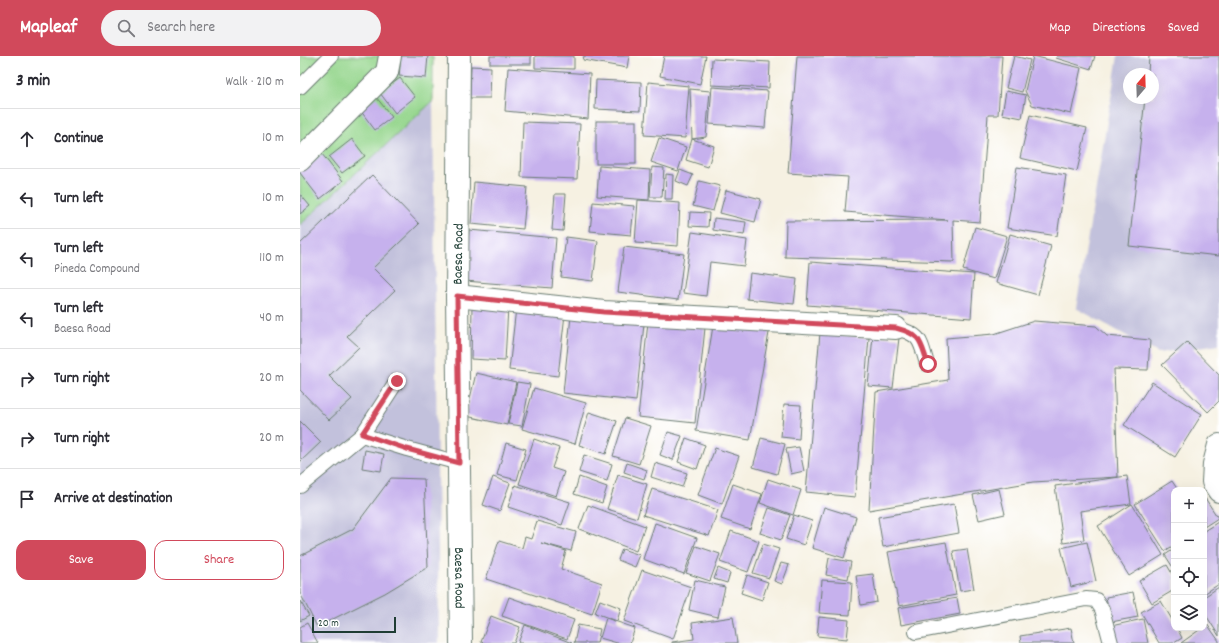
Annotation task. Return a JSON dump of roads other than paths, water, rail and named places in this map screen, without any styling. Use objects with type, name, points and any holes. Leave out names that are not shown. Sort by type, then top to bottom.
[{"type":"street","points":[[300,160],[387,72],[390,56]]},
{"type":"street","name":"Baesa Road","points":[[459,56],[457,296],[461,643]]},
{"type":"street","points":[[457,296],[604,312],[896,328]]},
{"type":"street","points":[[1219,445],[1214,464],[1213,482],[1219,491]]},
{"type":"lane","points":[[300,87],[331,56]]},
{"type":"lane","points":[[896,328],[909,331],[919,339],[928,364]]},
{"type":"lane","points":[[300,486],[362,434],[397,381]]},
{"type":"lane","points":[[362,434],[407,449],[459,463]]},
{"type":"lane","points":[[916,632],[1086,599],[1096,600],[1102,609],[1111,643]]}]
